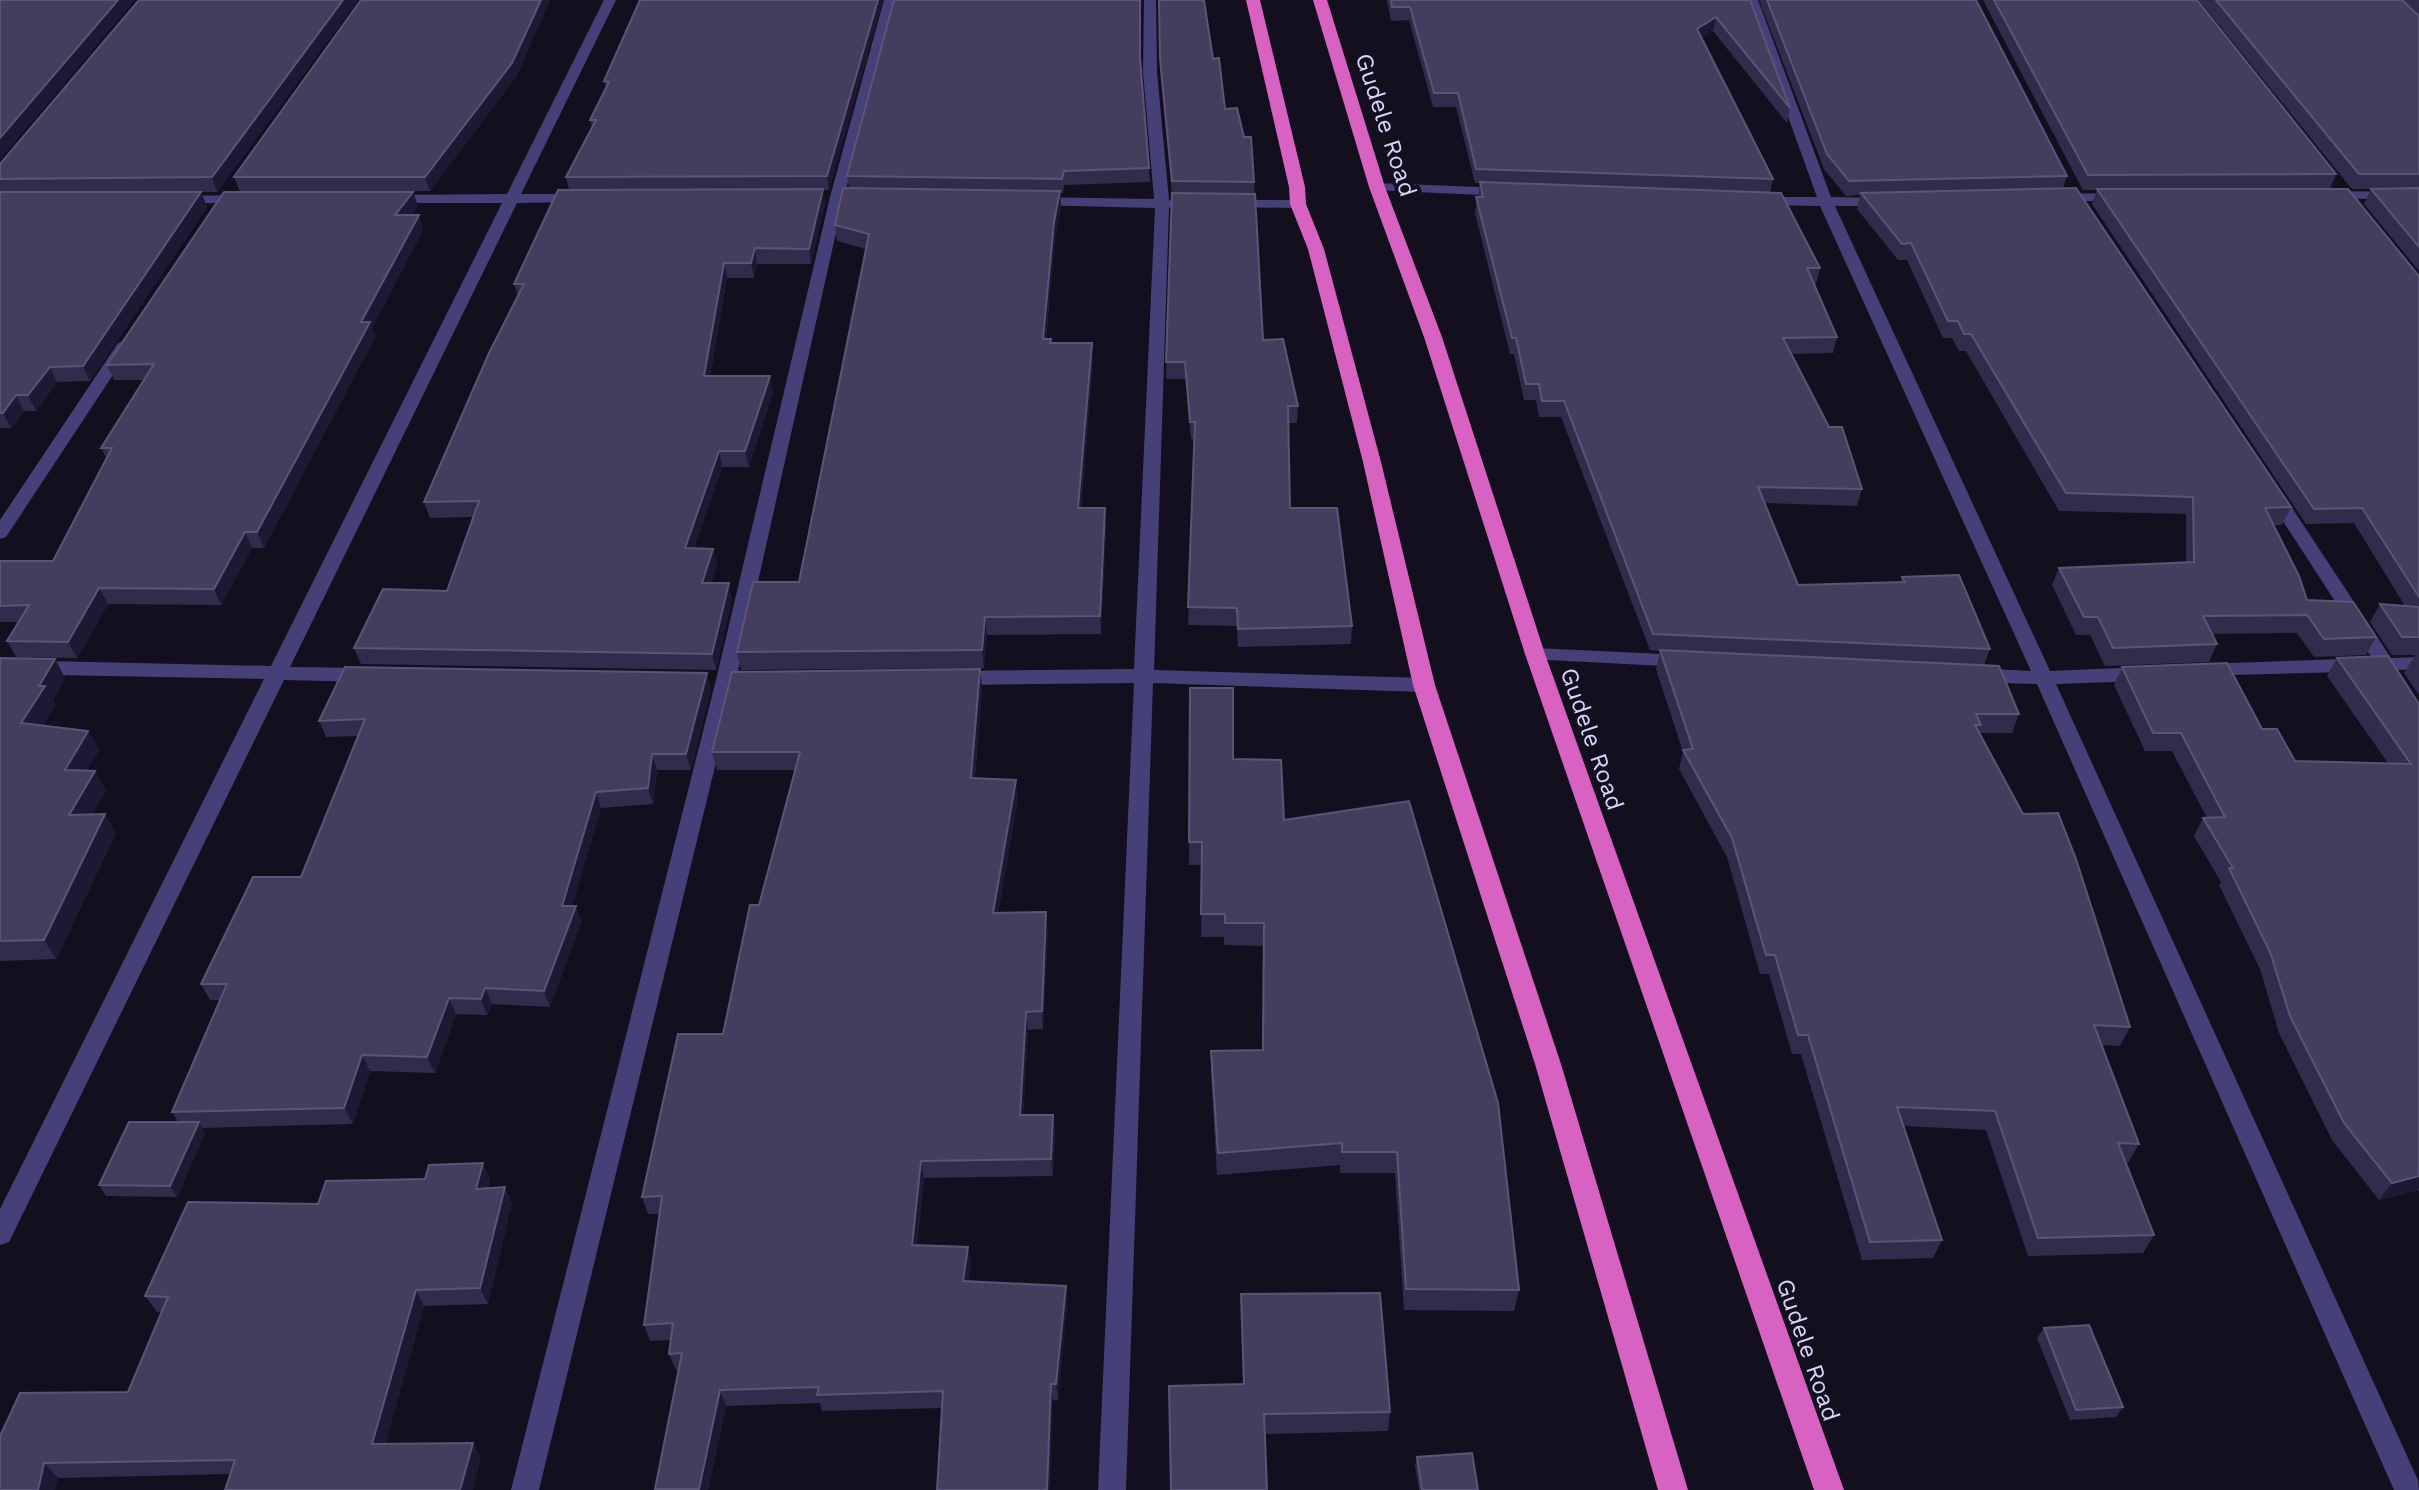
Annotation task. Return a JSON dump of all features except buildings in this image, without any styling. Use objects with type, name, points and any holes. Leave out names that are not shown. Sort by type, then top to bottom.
[{"type":"highway","points":[[1253,0],[1297,187],[1298,204],[1316,249],[1372,462],[1424,685],[1548,1064],[1673,1490]]},
{"type":"highway","name":"Gudele Road","points":[[1320,0],[1377,187],[1433,337],[1535,654],[1829,1490]]},
{"type":"street","points":[[0,1234],[610,0]]},
{"type":"street","points":[[525,1490],[726,680],[837,197],[890,0]]},
{"type":"street","points":[[1112,1490],[1162,204],[1150,72],[1150,0]]},
{"type":"street","points":[[1752,0],[1826,203],[2044,678],[2408,1490]]},
{"type":"street","points":[[1377,187],[1516,192]]},
{"type":"street","points":[[2340,188],[2364,217]]},
{"type":"street","points":[[2313,195],[2340,188],[2419,196]]},
{"type":"street","points":[[2045,198],[2139,197]]},
{"type":"street","points":[[374,199],[604,198]]},
{"type":"street","points":[[159,200],[268,199]]},
{"type":"street","points":[[1748,200],[1826,203],[1904,201]]},
{"type":"street","points":[[1022,201],[1298,204]]},
{"type":"street","points":[[0,533],[137,328]]},
{"type":"street","points":[[2268,483],[2398,684]]},
{"type":"street","points":[[1535,654],[1710,662]]},
{"type":"street","points":[[1949,674],[2044,678],[2419,663]]},
{"type":"street","points":[[0,667],[386,675]]},
{"type":"street","points":[[942,678],[1142,676],[1424,685]]}]
